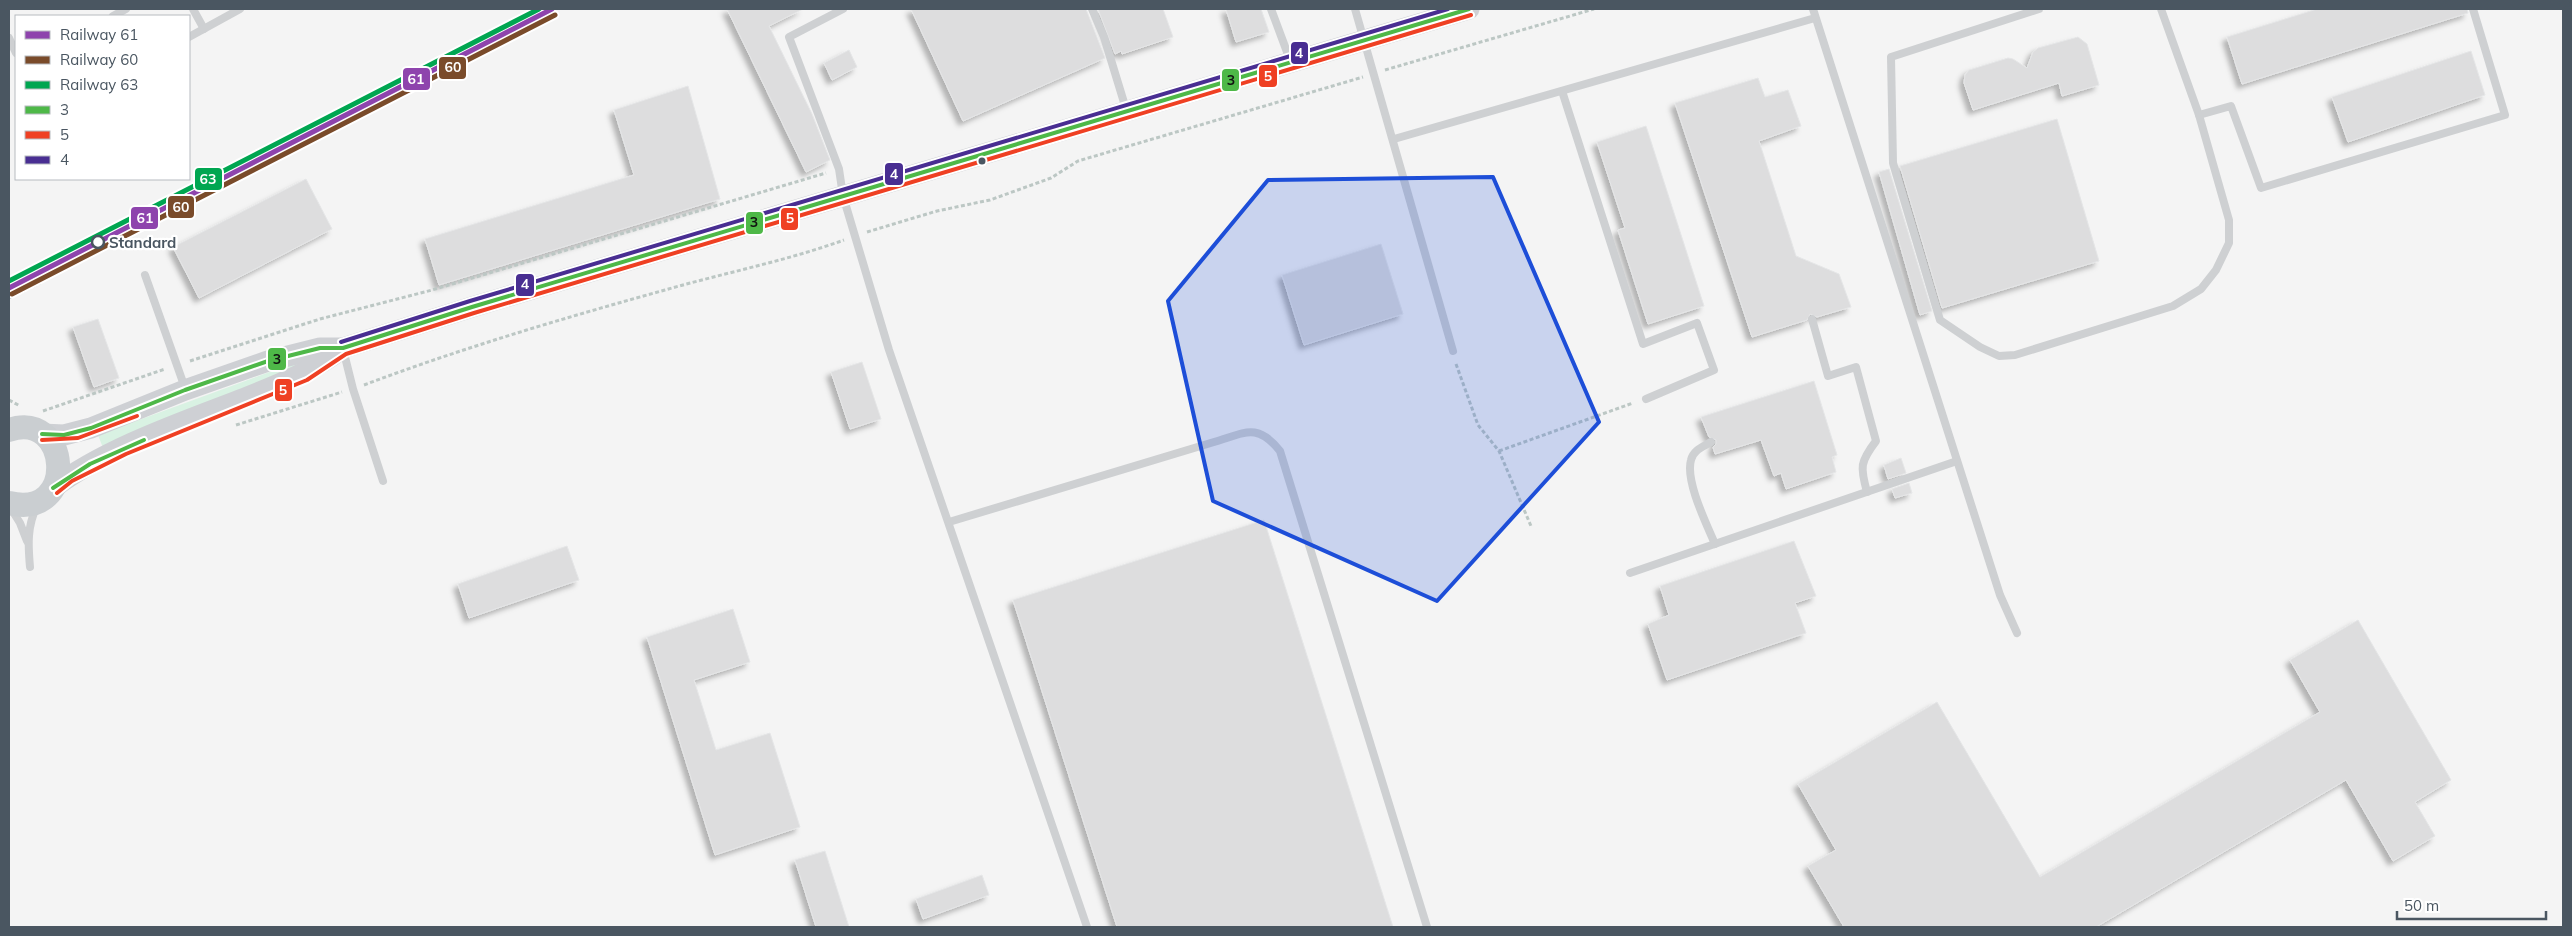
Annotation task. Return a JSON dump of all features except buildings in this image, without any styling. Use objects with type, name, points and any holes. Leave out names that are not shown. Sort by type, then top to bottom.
[{"type":"main road","points":[[9,504],[24,505],[46,494],[69,476],[123,448],[304,374],[343,348],[1469,9]]},
{"type":"main road","points":[[24,422],[64,434],[91,428],[185,390],[296,352],[320,348],[343,348]]},
{"type":"main road","points":[[24,422],[55,449],[59,459],[60,469],[46,494]]},
{"type":"lane","points":[[115,15],[126,9]]},
{"type":"lane","points":[[193,9],[204,29]]},
{"type":"lane","points":[[190,36],[240,9]]},
{"type":"lane","points":[[843,9],[788,37],[839,169],[843,196],[890,350],[1087,927]]},
{"type":"lane","points":[[1092,9],[1104,37],[1127,111]]},
{"type":"lane","points":[[1271,9],[1290,62]]},
{"type":"lane","points":[[1355,9],[1453,351]]},
{"type":"lane","points":[[1813,9],[2000,595],[2017,633]]},
{"type":"lane","points":[[2039,9],[1891,57],[1893,162],[1940,320],[1980,347],[1999,356],[2015,355],[2173,306],[2200,289],[2216,270],[2229,244],[2229,220],[2199,116],[2161,9]]},
{"type":"lane","points":[[2199,116],[2231,106],[2261,188],[2505,115],[2473,9]]},
{"type":"lane","points":[[1394,140],[1815,18]]},
{"type":"lane","points":[[9,38],[15,51]]},
{"type":"lane","points":[[1562,91],[1643,344],[1697,323],[1714,370],[1646,399]]},
{"type":"lane","points":[[145,274],[185,390]]},
{"type":"lane","points":[[1812,319],[1828,376],[1856,367],[1876,441],[1864,456],[1860,470],[1867,492]]},
{"type":"lane","points":[[343,348],[353,389],[384,481]]},
{"type":"lane","points":[[948,522],[1255,431],[1270,438],[1280,451],[1427,927]]},
{"type":"lane","points":[[1711,442],[1696,450],[1690,460],[1691,478],[1715,544]]},
{"type":"lane","points":[[1630,573],[1957,461]]},
{"type":"lane","points":[[30,567],[28,543],[30,522],[46,494]]},
{"type":"lane","points":[[9,504],[20,523],[28,543]]},
{"type":"path","points":[[232,427],[353,389],[427,362],[664,290],[811,252],[937,210],[990,200],[1051,178],[1078,161],[1594,9]]},
{"type":"path","points":[[9,400],[24,422],[43,411],[177,364],[320,319],[432,290],[839,169]]},
{"type":"path","points":[[9,298],[40,283]]},
{"type":"path","points":[[1453,351],[1461,382],[1478,425],[1499,451],[1531,526]]},
{"type":"path","points":[[1499,451],[1646,399]]},
{"type":"highlighted area","points":[[1493,177],[1599,422],[1437,601],[1213,501],[1168,301],[1268,180]]},
{"type":"green space","points":[[302,360],[301,366],[103,448],[98,435]]},
{"type":"rail line","name":"63","points":[[9,281],[539,9]]},
{"type":"rail line","name":"61","points":[[9,288],[552,9]]},
{"type":"rail line","name":"60","points":[[12,294],[555,15]]},
{"type":"transit line","name":"4","points":[[341,342],[470,301],[1448,9]]},
{"type":"transit line","name":"3","points":[[42,434],[64,435],[91,428],[185,390],[268,361],[320,348],[343,348],[472,307],[1469,9]]},
{"type":"transit line","name":"5","points":[[57,493],[72,481],[126,454],[307,380],[346,354],[474,313],[1471,15]]},
{"type":"transit line","name":"5","points":[[42,440],[78,438],[137,416]]},
{"type":"transit line","name":"3","points":[[53,488],[90,464],[144,440]]},
{"type":"place","name":"Standard","points":[[98,242]]}]
